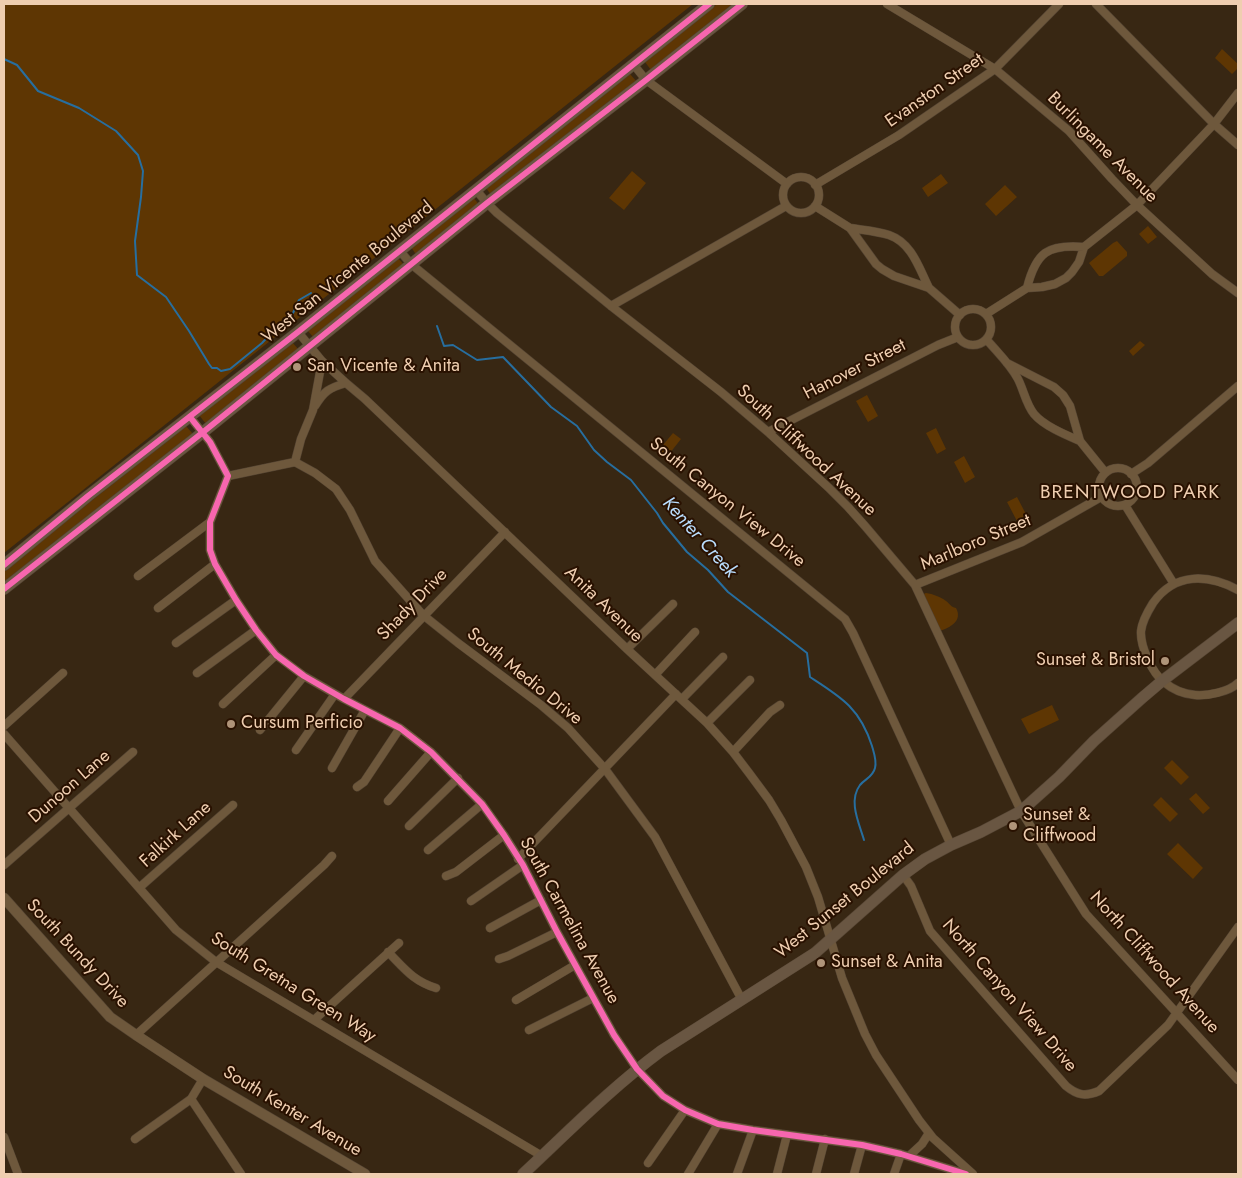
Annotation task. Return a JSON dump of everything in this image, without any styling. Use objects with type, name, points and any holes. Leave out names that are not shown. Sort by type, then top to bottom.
[{"type":"main road","name":"West San Vicente Boulevard","points":[[4,565],[709,4]]},
{"type":"main road","name":"West San Vicente Boulevard","points":[[4,589],[202,433],[411,264],[742,4]]},
{"type":"main road","name":"West Sunset Boulevard","points":[[523,1174],[637,1069],[661,1051],[815,953],[903,875],[925,859],[1021,811],[1059,777],[1094,741],[1162,681],[1238,623]]},
{"type":"street","name":"Burlingame Avenue","points":[[887,4],[995,69],[1069,131],[1137,205],[1212,274],[1238,293]]},
{"type":"street","name":"Evanston Street","points":[[816,185],[900,135],[995,69],[1059,4]]},
{"type":"street","points":[[1096,4],[1214,124],[1238,145]]},
{"type":"street","points":[[633,64],[646,80],[787,184]]},
{"type":"street","points":[[986,314],[1027,288],[1042,288],[1066,278],[1079,262],[1084,246],[1137,205],[1214,124],[1238,93]]},
{"type":"street","points":[[796,178],[802,178],[816,185],[819,196],[816,206],[801,213],[790,210],[786,206],[783,195],[787,184],[796,178]]},
{"type":"street","name":"South Cliffwood Avenue","points":[[476,190],[487,204],[611,306],[722,392],[848,507],[915,585],[1021,811]]},
{"type":"street","points":[[611,306],[786,206]]},
{"type":"street","points":[[816,206],[850,228],[876,264],[882,269],[894,276],[929,288],[960,315]]},
{"type":"street","points":[[850,228],[889,235],[899,240],[913,254],[929,288]]},
{"type":"street","points":[[1027,288],[1031,271],[1037,261],[1046,253],[1063,246],[1084,246]]},
{"type":"street","name":"South Canyon View Drive","points":[[400,251],[411,264],[845,619],[951,845]]},
{"type":"street","points":[[970,309],[976,309],[986,314],[992,328],[987,340],[975,346],[963,343],[954,329],[960,315],[970,309]]},
{"type":"street","name":"Anita Avenue","points":[[298,332],[322,361],[366,399],[707,723],[733,752],[769,800],[806,867],[818,897],[842,978],[865,1034],[884,1069],[933,1138],[973,1174]]},
{"type":"street","name":"Hanover Street","points":[[768,432],[938,345],[958,337]]},
{"type":"street","points":[[987,340],[1008,363],[1019,380],[1027,402],[1035,415],[1045,424],[1080,441]]},
{"type":"street","points":[[313,410],[322,361]]},
{"type":"street","points":[[1008,363],[1054,387],[1063,395],[1070,406],[1080,441],[1105,472]]},
{"type":"street","points":[[190,418],[210,442],[228,476],[295,462],[301,439],[318,401],[328,390],[346,383]]},
{"type":"street","points":[[1131,474],[1148,463],[1238,386]]},
{"type":"street","name":"South Medio Drive","points":[[295,462],[315,473],[336,489],[350,510],[375,562],[423,615],[541,705],[568,728],[605,769],[655,837],[742,1000]]},
{"type":"street","points":[[1122,468],[1131,474],[1135,478],[1137,488],[1134,498],[1125,505],[1114,506],[1101,497],[1098,486],[1105,472],[1122,468]]},
{"type":"street","name":"South Carmelina Avenue","points":[[228,476],[210,522],[210,550],[215,564],[256,630],[276,655],[304,676],[400,728],[431,752],[482,804],[504,834],[614,1034],[637,1069],[663,1096],[685,1110],[718,1124],[862,1145],[905,1155],[966,1174]]},
{"type":"street","name":"Marlboro Street","points":[[915,585],[1022,542],[1101,497]]},
{"type":"street","points":[[1125,505],[1174,584]]},
{"type":"street","points":[[138,576],[210,522]]},
{"type":"street","name":"Shady Drive","points":[[344,699],[505,532]]},
{"type":"street","points":[[158,608],[215,564]]},
{"type":"street","points":[[1237,687],[1200,696],[1189,695],[1175,690],[1162,681],[1148,661],[1141,631],[1147,612],[1157,597],[1174,584],[1192,578],[1207,578],[1238,590]]},
{"type":"street","points":[[176,643],[236,600]]},
{"type":"street","points":[[627,649],[672,604]]},
{"type":"street","points":[[197,672],[256,630]]},
{"type":"street","points":[[655,675],[695,632]]},
{"type":"street","points":[[224,704],[276,655]]},
{"type":"street","points":[[471,901],[520,862],[605,769],[723,657]]},
{"type":"street","points":[[4,726],[63,673]]},
{"type":"street","points":[[260,730],[304,676]]},
{"type":"street","points":[[707,723],[750,680]]},
{"type":"street","points":[[296,750],[335,694]]},
{"type":"street","points":[[733,752],[770,712],[780,705]]},
{"type":"street","points":[[332,768],[365,710]]},
{"type":"street","points":[[357,787],[364,782],[400,728]]},
{"type":"street","name":"South Gretna Green Way","points":[[4,734],[176,930],[216,962],[542,1156]]},
{"type":"street","name":"Dunoon Lane","points":[[4,864],[133,752]]},
{"type":"street","points":[[388,801],[431,752]]},
{"type":"street","points":[[409,826],[458,778]]},
{"type":"street","points":[[428,850],[482,804]]},
{"type":"street","name":"Falkirk Lane","points":[[140,887],[233,805]]},
{"type":"street","name":"North Cliffwood Avenue","points":[[1021,811],[1086,914],[1238,1080]]},
{"type":"street","points":[[446,876],[456,872],[504,834]]},
{"type":"street","points":[[136,1035],[332,856]]},
{"type":"street","name":"North Canyon View Drive","points":[[903,875],[911,886],[930,931],[1066,1086],[1074,1092],[1083,1095],[1098,1091],[1168,1025],[1177,1012]]},
{"type":"street","name":"South Bundy Drive","points":[[4,898],[110,1016],[203,1079]]},
{"type":"street","points":[[490,928],[541,900]]},
{"type":"street","points":[[1177,1012],[1238,926]]},
{"type":"street","points":[[499,959],[557,932]]},
{"type":"street","points":[[314,1020],[398,942]]},
{"type":"street","points":[[388,952],[412,977],[436,988]]},
{"type":"street","points":[[516,1000],[576,965]]},
{"type":"street","points":[[529,1030],[594,998]]},
{"type":"street","points":[[135,1138],[191,1099],[203,1079]]},
{"type":"street","name":"South Kenter Avenue","points":[[203,1079],[365,1174]]},
{"type":"street","points":[[191,1099],[241,1174]]},
{"type":"street","points":[[648,1163],[685,1110]]},
{"type":"street","points":[[688,1174],[718,1124]]},
{"type":"street","points":[[737,1174],[753,1130]]},
{"type":"street","points":[[894,1174],[905,1155],[922,1144],[929,1133]]},
{"type":"street","points":[[777,1174],[787,1135]]},
{"type":"street","points":[[4,1137],[18,1174]]},
{"type":"street","points":[[816,1174],[825,1139]]},
{"type":"street","points":[[854,1174],[862,1145]]},
{"type":"shaded area","points":[[4,4],[693,4],[4,553]]},
{"type":"shaded area","points":[[717,4],[735,4],[651,70],[645,62]]},
{"type":"shaded area","points":[[1222,49],[1238,64],[1238,68],[1232,74],[1215,58]]},
{"type":"shaded area","points":[[630,74],[637,82],[492,196],[486,188]]},
{"type":"shaded area","points":[[632,171],[646,183],[624,210],[609,198]]},
{"type":"shaded area","points":[[941,174],[948,183],[928,197],[922,188]]},
{"type":"shaded area","points":[[1005,185],[1017,197],[996,216],[985,204]]},
{"type":"shaded area","points":[[473,197],[480,206],[417,256],[411,247]]},
{"type":"shaded area","points":[[1148,226],[1157,237],[1148,244],[1139,234]]},
{"type":"shaded area","points":[[1117,241],[1127,252],[1127,256],[1103,276],[1099,276],[1089,263]]},
{"type":"shaded area","points":[[398,258],[405,266],[314,338],[307,330]]},
{"type":"shaded area","points":[[1140,341],[1145,345],[1133,356],[1129,351]]},
{"type":"shaded area","points":[[292,342],[299,350],[206,424],[199,415]]},
{"type":"shaded area","points":[[867,395],[878,416],[868,422],[856,401]]},
{"type":"shaded area","points":[[186,426],[193,434],[4,585],[4,570]]},
{"type":"shaded area","points":[[936,428],[946,449],[937,454],[926,433]]},
{"type":"shaded area","points":[[673,433],[681,439],[666,458],[658,451]]},
{"type":"shaded area","points":[[964,456],[975,477],[965,483],[954,462]]},
{"type":"shaded area","points":[[1017,497],[1028,518],[1018,523],[1007,502]]},
{"type":"shaded area","points":[[926,593],[939,597],[956,608],[958,613],[957,620],[947,628],[939,631],[921,595]]},
{"type":"shaded area","points":[[1052,705],[1059,720],[1029,734],[1021,719]]},
{"type":"shaded area","points":[[1172,760],[1189,777],[1181,785],[1164,768]]},
{"type":"shaded area","points":[[1196,793],[1210,808],[1203,814],[1189,799]]},
{"type":"shaded area","points":[[1161,797],[1178,814],[1170,822],[1153,805]]},
{"type":"shaded area","points":[[1178,843],[1203,868],[1193,879],[1167,854]]},
{"type":"waterway","name":"Kenter Creek","points":[[4,59],[17,65],[38,91],[79,108],[116,131],[138,155],[143,171],[135,241],[137,275],[166,297],[212,368],[217,368],[221,371],[230,369],[262,343],[293,313],[299,300],[311,293]]},
{"type":"waterway","name":"Kenter Creek","points":[[437,326],[444,346],[453,345],[477,360],[503,357],[551,407],[577,426],[594,450],[631,480],[687,552],[708,570],[728,592],[807,653],[810,677],[848,705],[862,722],[872,746],[876,765],[871,776],[860,785],[855,798],[857,819],[864,840]]},
{"type":"cycle path","points":[[4,565],[88,496],[298,332],[709,4]]},
{"type":"cycle path","points":[[4,589],[202,433],[487,203],[742,4]]},
{"type":"cycle path","points":[[190,417],[210,442],[228,476],[210,522],[210,550],[215,564],[256,630],[276,655],[304,676],[400,728],[431,752],[482,804],[523,865],[557,932],[614,1035],[637,1069],[663,1096],[685,1110],[718,1124],[862,1145],[901,1154],[966,1174]]},
{"type":"place","name":"San Vicente & Anita","points":[[297,367]]},
{"type":"place","name":"Sunset & Bristol","points":[[1165,661]]},
{"type":"place","name":"Cursum Perficio","points":[[231,724]]},
{"type":"place","name":"Sunset & Cliffwood","points":[[1013,826]]},
{"type":"place","name":"Sunset & Anita","points":[[821,963]]},
{"type":"district","name":"BRENTWOOD PARK","points":[[1130,493]]}]
